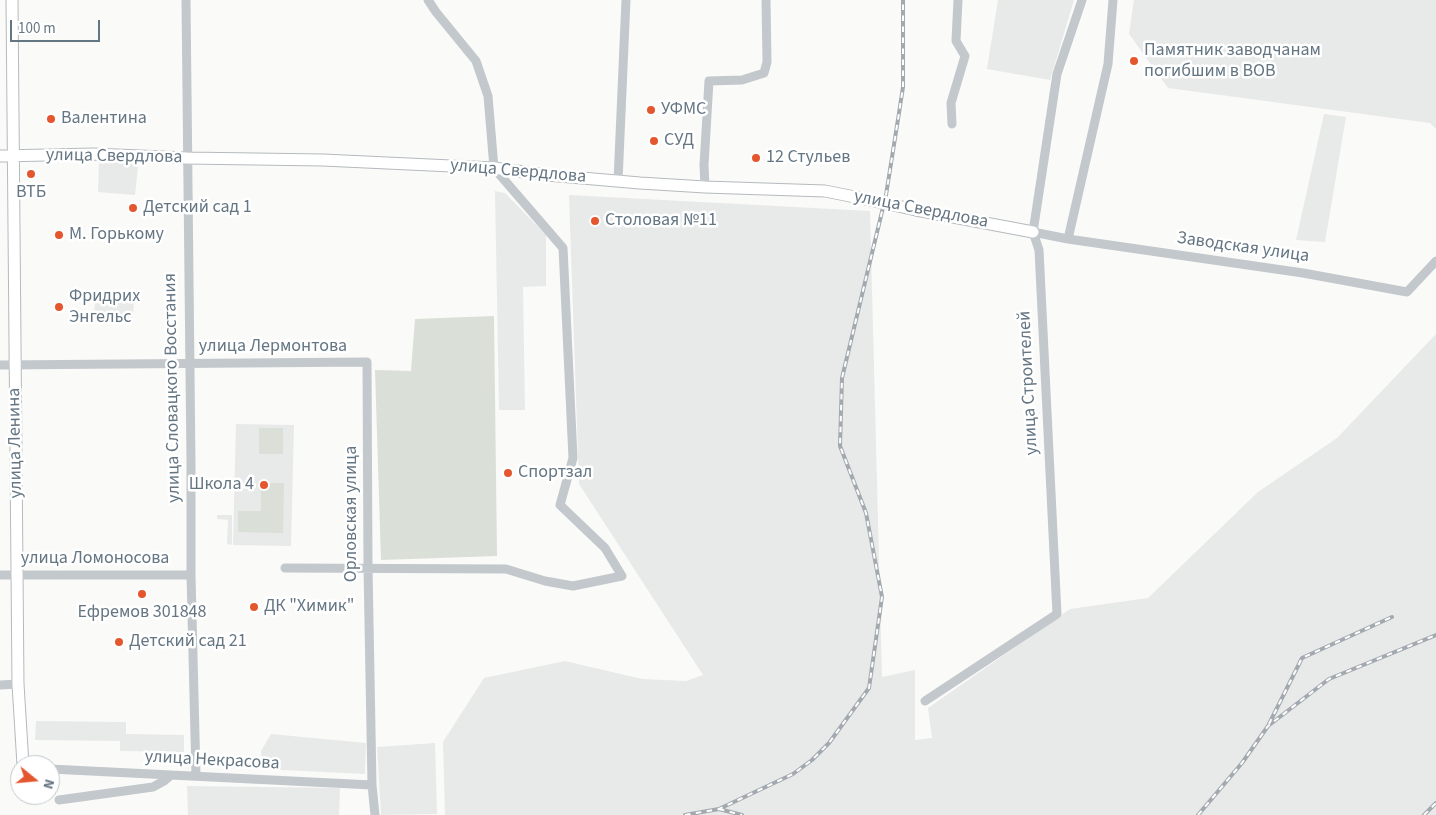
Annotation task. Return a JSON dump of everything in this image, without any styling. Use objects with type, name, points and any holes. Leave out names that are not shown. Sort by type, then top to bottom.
[{"type":"main road","name":"улица Ленина","points":[[12,0],[18,684],[22,755]]},
{"type":"main road","name":"улица Свердлова","points":[[0,156],[94,154],[187,158],[322,160],[494,168],[547,175],[704,187],[825,191],[1033,232]]},
{"type":"street","name":"улица Словацкого Восстания","points":[[186,0],[191,575],[196,776]]},
{"type":"street","points":[[285,568],[506,568],[544,581],[573,586],[622,576],[605,548],[560,505],[573,458],[563,248],[494,168],[488,96],[476,60],[428,0]]},
{"type":"street","points":[[618,181],[626,0]]},
{"type":"street","points":[[704,187],[710,81],[742,80],[764,73],[767,62],[766,0]]},
{"type":"street","points":[[952,124],[951,103],[965,56],[956,41],[958,0]]},
{"type":"street","name":"улица Строителей","points":[[925,701],[1057,614],[1039,250],[1033,232],[1057,74],[1082,0]]},
{"type":"street","points":[[1068,238],[1108,64],[1113,0]]},
{"type":"street","name":"Заводская улица","points":[[1033,232],[1303,273],[1407,292],[1436,261]]},
{"type":"street","name":"улица Лермонтова","points":[[0,365],[367,362]]},
{"type":"street","name":"Орловская улица","points":[[367,362],[368,567],[372,784],[375,815]]},
{"type":"street","name":"улица Ломоносова","points":[[0,575],[191,575]]},
{"type":"street","points":[[0,685],[18,684]]},
{"type":"street","name":"улица Некрасова","points":[[60,769],[372,784]]},
{"type":"street","points":[[60,800],[153,787],[171,775]]},
{"type":"shaded area","points":[[998,0],[1074,0],[1050,80],[987,69]]},
{"type":"shaded area","points":[[1134,0],[1436,0],[1436,129],[1430,123],[1168,88],[1129,34]]},
{"type":"shaded area","points":[[1324,114],[1346,117],[1325,242],[1296,240]]},
{"type":"shaded area","points":[[99,158],[139,158],[135,195],[98,192]]},
{"type":"shaded area","points":[[495,191],[505,193],[546,235],[546,286],[523,287],[525,410],[499,410]]},
{"type":"shaded area","points":[[569,195],[870,211],[882,677],[915,670],[915,740],[932,738],[928,708],[1070,609],[1148,598],[1258,492],[1337,438],[1436,334],[1436,815],[445,815],[443,742],[484,678],[565,661],[642,679],[686,681],[703,675],[579,484]]},
{"type":"shaded area","points":[[95,300],[134,303],[132,322],[94,318]]},
{"type":"shaded area","points":[[494,316],[497,556],[381,560],[375,370],[411,371],[415,319]]},
{"type":"shaded area","name":"Школа 4","points":[[236,424],[294,425],[291,546],[233,545]]},
{"type":"shaded area","points":[[259,428],[283,428],[283,454],[259,454]]},
{"type":"shaded area","points":[[261,483],[284,483],[283,533],[238,532],[238,511],[261,511]]},
{"type":"shaded area","points":[[217,515],[232,515],[232,545],[227,544],[228,520],[217,519]]},
{"type":"shaded area","points":[[36,721],[126,722],[126,734],[184,735],[184,752],[120,751],[120,741],[35,740]]},
{"type":"shaded area","points":[[271,734],[366,743],[365,774],[262,769],[261,751]]},
{"type":"shaded area","points":[[435,743],[437,814],[381,815],[377,747]]},
{"type":"shaded area","points":[[187,786],[340,788],[339,815],[188,815]]},
{"type":"railway","points":[[685,815],[719,809],[793,774],[812,760],[829,743],[869,688],[882,597],[866,513],[840,446],[842,378],[886,195],[903,87],[903,0]]},
{"type":"railway","points":[[1269,724],[1302,658],[1392,617]]},
{"type":"railway","points":[[1198,815],[1242,763],[1268,726],[1329,679],[1436,635]]},
{"type":"railway","points":[[1424,815],[1436,803]]},
{"type":"railway","points":[[719,809],[742,815]]},
{"type":"place","name":"Памятник заводчанам погибшим в ВОВ","points":[[1134,61]]},
{"type":"place","name":"УФМС","points":[[651,110]]},
{"type":"place","name":"Валентина","points":[[51,119]]},
{"type":"place","name":"СУД","points":[[654,141]]},
{"type":"place","name":"12 Стульев","points":[[756,158]]},
{"type":"place","name":"ВТБ","points":[[31,174]]},
{"type":"place","name":"Детский сад 1","points":[[133,208]]},
{"type":"place","name":"Столовая №11","points":[[595,221]]},
{"type":"place","name":"М. Горькому","points":[[59,235]]},
{"type":"place","name":"Фридрих Энгельс","points":[[59,307]]},
{"type":"place","name":"Спортзал","points":[[508,473]]},
{"type":"place","name":"Школа 4","points":[[264,485]]},
{"type":"place","name":"Ефремов 301848","points":[[142,594]]},
{"type":"place","name":"ДК \"Химик\"","points":[[254,607]]},
{"type":"place","name":"Детский сад 21","points":[[119,642]]}]
